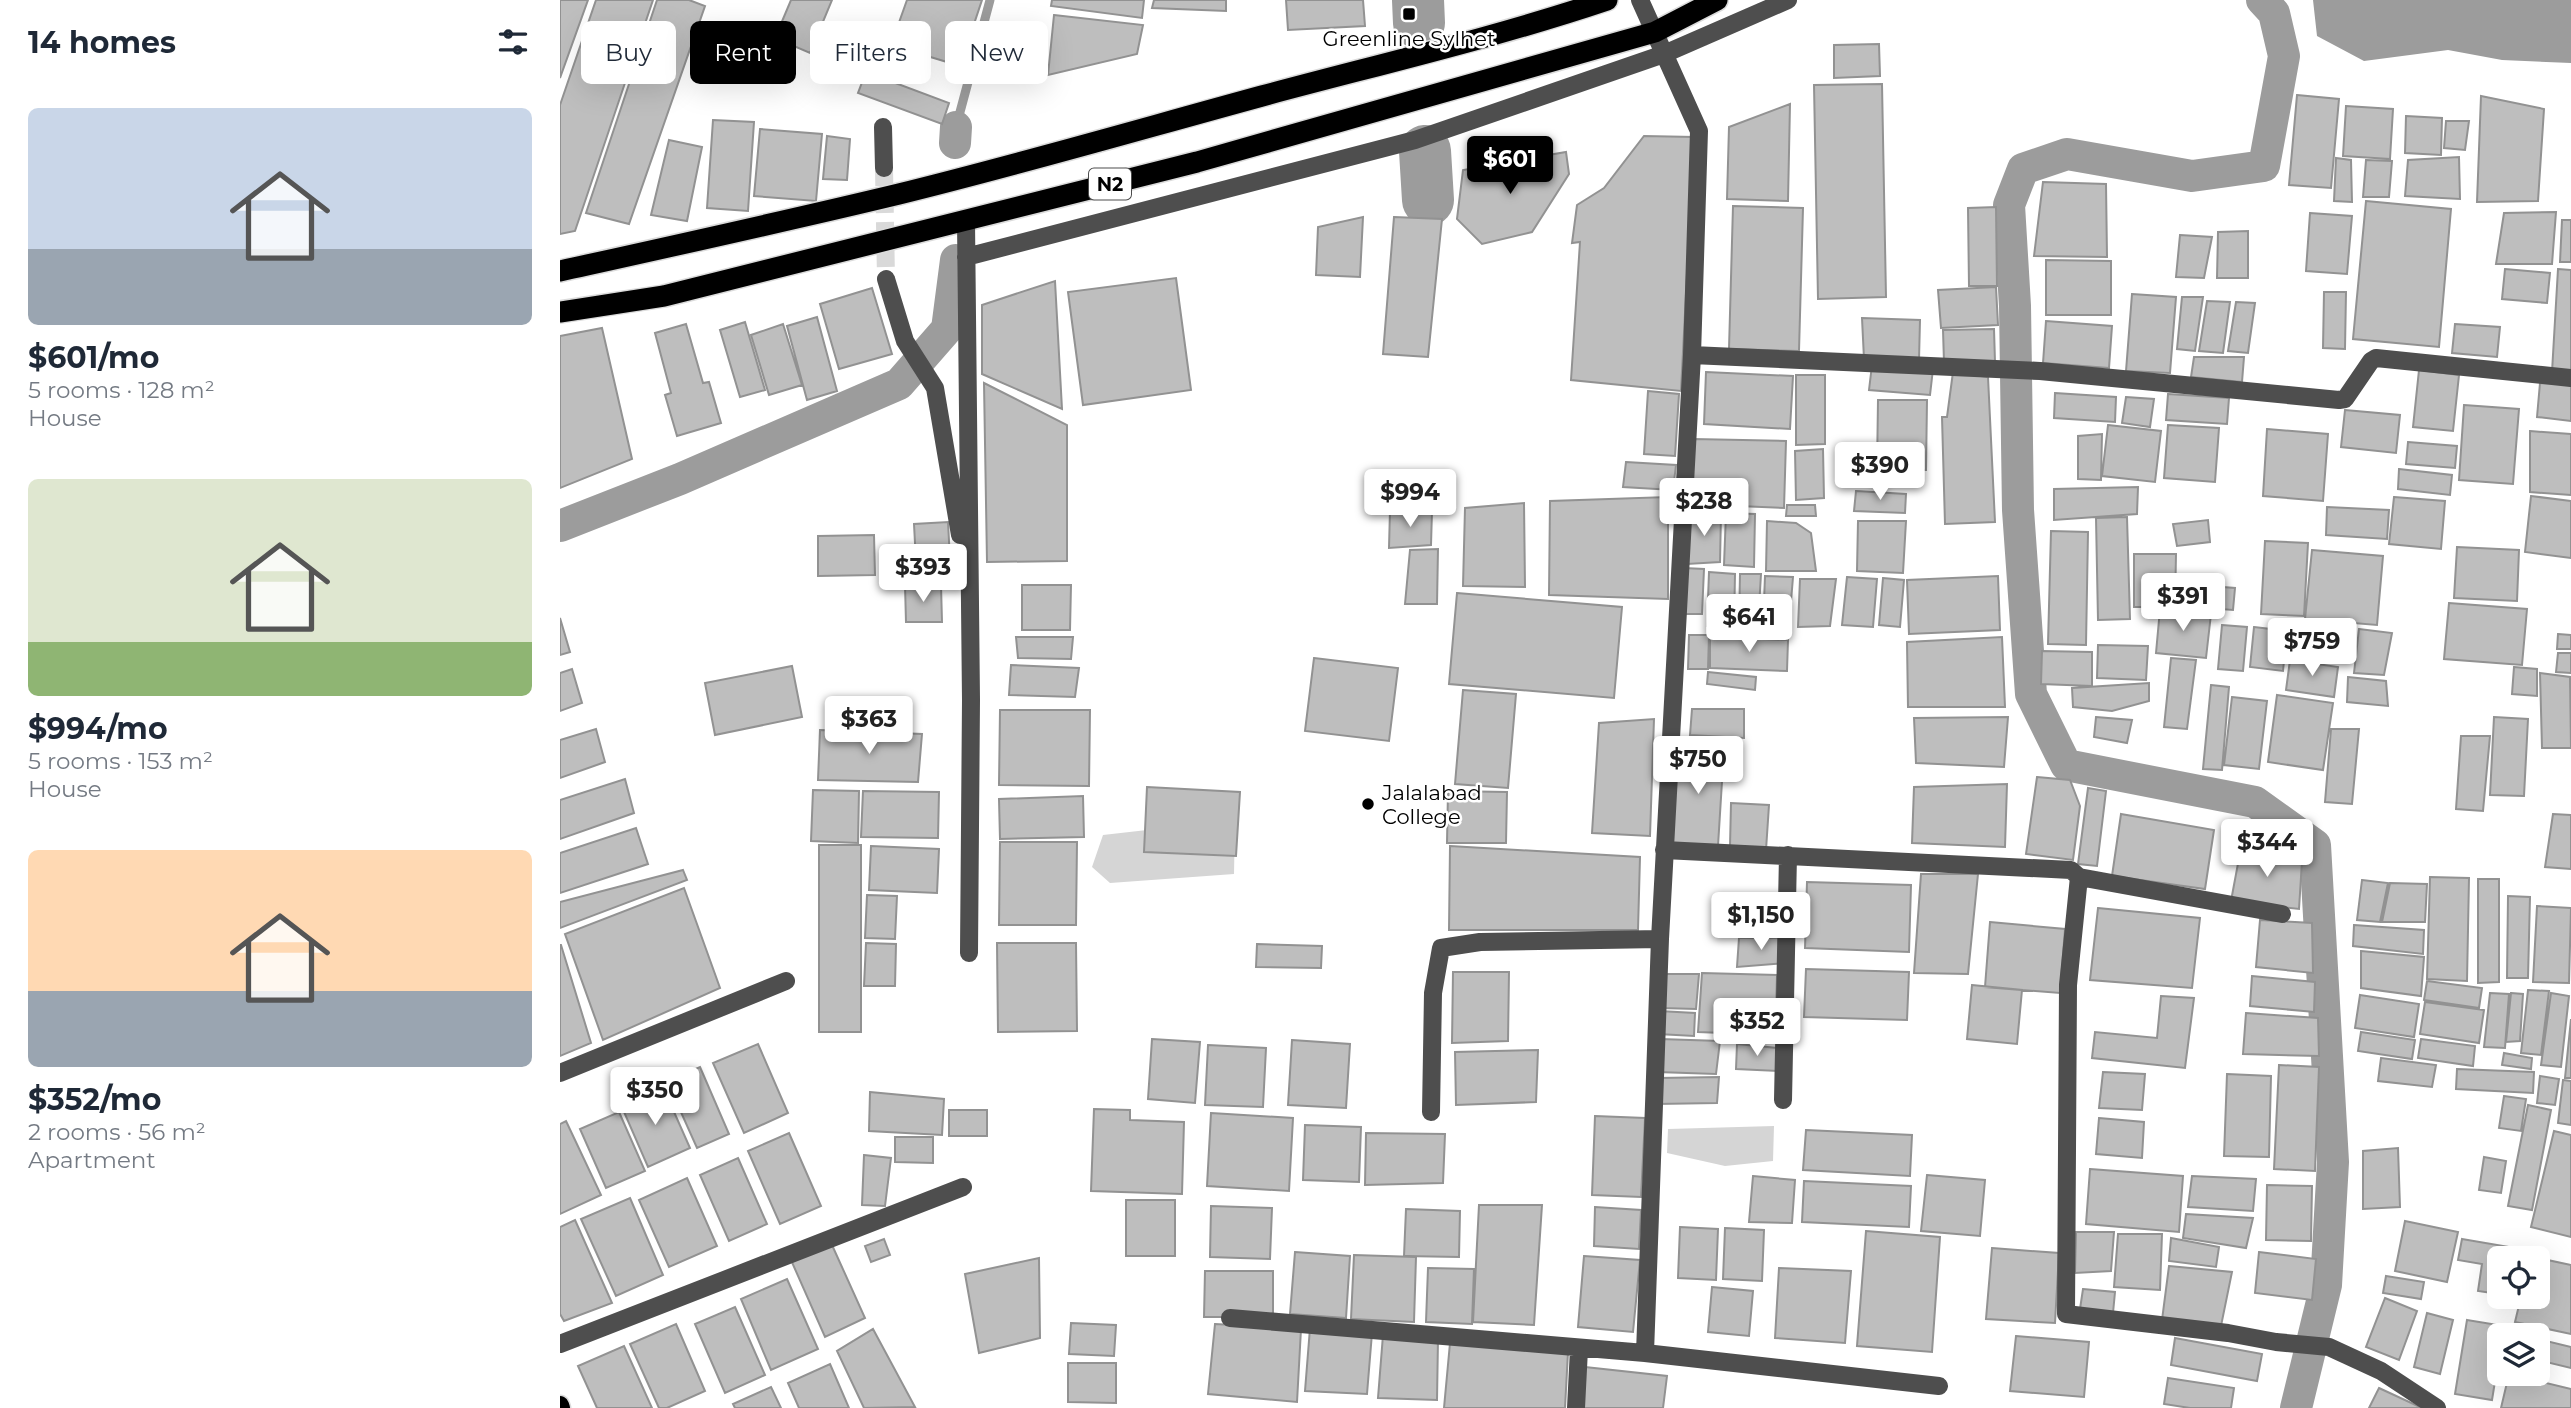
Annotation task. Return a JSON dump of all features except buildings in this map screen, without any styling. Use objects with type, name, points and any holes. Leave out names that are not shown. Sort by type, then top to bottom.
[{"type":"highway","name":"N2","points":[[560,271],[872,200],[995,169],[1390,64],[1557,17],[1607,0]]},
{"type":"highway","name":"N2","points":[[560,312],[664,296],[1197,162],[1654,32],[1717,0]]},
{"type":"street","points":[[1640,0],[1699,131],[1692,355],[1660,939],[1645,1353]]},
{"type":"street","points":[[966,257],[1415,140],[1664,54],[1788,0]]},
{"type":"street","points":[[883,127],[884,168]]},
{"type":"street","points":[[965,221],[971,700],[969,953]]},
{"type":"street","points":[[886,279],[905,341],[935,388],[960,535],[958,668],[971,700]]},
{"type":"street","points":[[1692,355],[2040,371],[2339,400],[2345,399],[2375,358],[2571,378]]},
{"type":"street","points":[[1664,850],[2071,870],[2079,877],[2282,914]]},
{"type":"street","points":[[1783,1100],[1788,855]]},
{"type":"street","points":[[2079,877],[2068,985],[2066,1314],[2329,1347],[2381,1371],[2437,1408]]},
{"type":"street","points":[[1431,1112],[1433,993],[1441,948],[1480,942],[1660,939]]},
{"type":"street","points":[[560,1073],[786,981]]},
{"type":"street","points":[[560,1344],[963,1187]]},
{"type":"street","points":[[1230,1318],[1645,1353],[1939,1386]]},
{"type":"street","points":[[1576,1408],[1579,1349]]},
{"type":"shaded area","points":[[2313,0],[2571,0],[2571,63],[2502,60],[2448,50],[2364,61],[2317,36]]},
{"type":"shaded area","points":[[1235,820],[1234,874],[1110,883],[1092,867],[1103,835]]},
{"type":"shaded area","points":[[1774,1126],[1773,1161],[1725,1166],[1667,1153],[1668,1129]]},
{"type":"waterway","points":[[956,127],[990,0]]},
{"type":"waterway","points":[[1418,0],[1419,23]]},
{"type":"waterway","points":[[2262,0],[2274,13],[2284,56],[2264,166],[2192,176],[2067,154],[2023,169],[2009,205],[2015,306],[2018,510],[2031,694],[2066,765],[2255,802],[2315,845],[2333,1162],[2326,1285],[2296,1408]]},
{"type":"waterway","points":[[955,143],[956,127]]},
{"type":"waterway","points":[[1425,151],[1428,200]]},
{"type":"waterway","points":[[560,526],[680,479],[899,384],[947,329],[956,260]]},
{"type":"tunnel","points":[[884,168],[886,279]]},
{"type":"place","name":"Greenline Sylhet","points":[[1409,14]]},
{"type":"place","name":"Jalalabad College","points":[[1368,804]]}]
